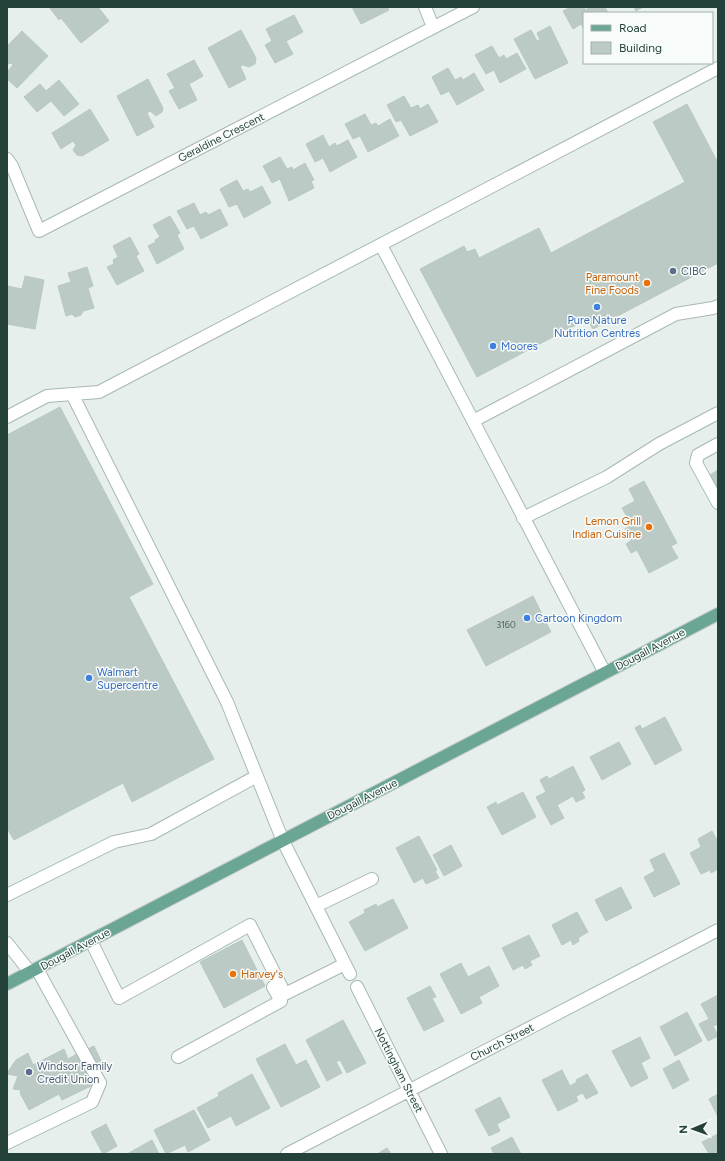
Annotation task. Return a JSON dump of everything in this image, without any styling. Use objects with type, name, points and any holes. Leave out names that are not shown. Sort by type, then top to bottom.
[{"type":"main road","name":"Dougall Avenue","points":[[7,984],[718,614]]},
{"type":"street","points":[[425,7],[433,27]]},
{"type":"street","name":"Geraldine Crescent","points":[[7,159],[12,166],[39,231],[473,7]]},
{"type":"street","points":[[7,417],[47,396],[100,392],[718,68]]},
{"type":"street","points":[[380,245],[605,673]]},
{"type":"street","points":[[473,421],[676,314],[718,306]]},
{"type":"street","points":[[72,394],[227,702],[283,841],[348,969],[285,994],[250,925],[119,998],[90,941]]},
{"type":"street","points":[[524,518],[607,477],[659,444],[718,413]]},
{"type":"street","points":[[715,448],[698,455],[696,463],[718,503]]},
{"type":"street","points":[[7,895],[114,842],[151,834],[257,776]]},
{"type":"street","points":[[316,906],[372,879]]},
{"type":"street","points":[[178,1057],[281,1001],[244,929]]},
{"type":"street","name":"Church Street","points":[[287,1154],[718,930]]},
{"type":"street","points":[[7,943],[34,971],[100,1084],[92,1102],[7,1143]]},
{"type":"street","name":"Nottingham Street","points":[[357,987],[441,1154]]},
{"type":"building","points":[[49,7],[98,7],[109,21],[81,43],[61,18],[59,20]]},
{"type":"building","points":[[352,7],[387,7],[389,10],[361,24]]},
{"type":"building","points":[[571,7],[584,7],[585,10],[591,7],[605,7],[608,12],[583,12],[583,27],[581,24],[573,29],[563,11]]},
{"type":"building","points":[[634,7],[643,7],[636,11]]},
{"type":"building","points":[[294,15],[303,32],[286,41],[293,54],[275,63],[265,45],[272,41],[266,29]]},
{"type":"building","points":[[550,26],[568,63],[535,79],[514,39],[531,30],[537,41],[540,40],[537,33]]},
{"type":"building","points":[[241,30],[256,58],[255,64],[249,67],[243,65],[240,66],[246,79],[229,88],[208,48]]},
{"type":"building","points":[[22,31],[48,56],[17,88],[7,79],[7,72],[13,65],[11,63],[7,64],[7,46]]},
{"type":"building","points":[[492,46],[499,58],[504,55],[506,59],[517,53],[526,69],[500,83],[494,70],[486,74],[475,55]]},
{"type":"building","points":[[194,60],[203,76],[189,84],[197,100],[179,109],[169,91],[175,88],[167,74]]},
{"type":"building","points":[[448,68],[455,80],[461,77],[463,80],[474,73],[484,90],[457,105],[449,91],[441,95],[432,77]]},
{"type":"building","points":[[148,79],[163,108],[162,112],[156,116],[150,111],[147,113],[154,127],[137,136],[117,96]]},
{"type":"building","points":[[59,80],[79,104],[64,116],[51,101],[37,112],[24,97],[40,84],[46,91]]},
{"type":"building","points":[[404,96],[411,108],[418,105],[420,109],[428,104],[438,122],[410,136],[401,120],[396,122],[387,105]]},
{"type":"building","points":[[687,104],[718,163],[718,263],[593,329],[587,319],[477,377],[420,269],[464,246],[467,252],[475,249],[479,258],[539,228],[551,253],[685,182],[653,122]]},
{"type":"building","points":[[90,109],[109,140],[82,156],[77,155],[73,150],[76,145],[73,141],[61,149],[52,133]]},
{"type":"building","points":[[365,114],[371,125],[376,123],[378,126],[390,119],[399,136],[368,152],[360,136],[353,139],[345,124]]},
{"type":"building","points":[[323,135],[329,147],[335,143],[337,146],[348,140],[357,157],[330,172],[323,158],[315,162],[306,144]]},
{"type":"building","points":[[280,157],[287,169],[292,167],[293,170],[305,163],[314,180],[311,181],[314,188],[289,201],[280,179],[272,183],[263,166]]},
{"type":"building","points":[[237,180],[243,191],[248,189],[250,192],[262,186],[271,203],[244,218],[237,204],[229,207],[220,189]]},
{"type":"building","points":[[194,203],[200,215],[206,212],[208,215],[220,209],[228,225],[201,239],[194,226],[187,229],[177,211]]},
{"type":"building","points":[[170,216],[180,233],[177,235],[184,249],[157,264],[148,246],[156,242],[155,240],[160,237],[153,225]]},
{"type":"building","points":[[130,237],[139,254],[136,256],[144,271],[117,285],[107,267],[114,264],[113,260],[118,257],[113,246]]},
{"type":"building","points":[[87,267],[93,286],[88,288],[94,308],[83,311],[81,315],[75,317],[72,314],[66,316],[58,286],[71,282],[68,273]]},
{"type":"building","points":[[25,276],[44,280],[35,329],[7,324],[7,286],[22,289]]},
{"type":"building","name":"Walmart Supercentre","points":[[60,407],[153,584],[129,597],[214,759],[132,802],[123,783],[14,840],[7,828],[7,435]]},
{"type":"building","points":[[718,470],[718,490],[710,475]]},
{"type":"building","name":"Lemon Grill Indian Cuisine","points":[[644,481],[677,543],[671,546],[678,558],[649,573],[637,550],[631,553],[626,544],[631,541],[625,529],[632,525],[622,508],[635,501],[629,489]]},
{"type":"building","points":[[533,596],[551,632],[486,666],[467,630]]},
{"type":"building","points":[[665,717],[682,750],[655,765],[635,728],[640,725],[642,729]]},
{"type":"building","points":[[619,742],[631,764],[602,780],[590,757]]},
{"type":"building","points":[[573,766],[585,790],[582,792],[585,798],[576,802],[573,796],[557,805],[564,818],[551,825],[536,797],[546,792],[540,780],[547,776],[549,779]]},
{"type":"building","points":[[523,792],[536,817],[502,835],[487,807],[496,802],[497,805]]},
{"type":"building","points":[[712,831],[718,842],[718,869],[711,873],[710,870],[701,874],[690,853],[701,847],[698,839]]},
{"type":"building","points":[[419,836],[437,870],[435,871],[439,878],[426,884],[423,878],[414,883],[396,848]]},
{"type":"building","points":[[451,845],[462,866],[444,876],[433,855]]},
{"type":"building","points":[[664,853],[680,884],[654,897],[644,877],[655,871],[650,860]]},
{"type":"building","points":[[621,887],[632,908],[606,921],[595,900]]},
{"type":"building","points":[[393,899],[408,928],[365,951],[349,922],[365,913],[364,910],[376,904],[377,907]]},
{"type":"building","points":[[577,912],[588,932],[578,938],[579,941],[573,945],[571,940],[562,945],[552,925]]},
{"type":"building","points":[[529,935],[540,956],[530,961],[532,965],[525,969],[523,965],[513,970],[502,948]]},
{"type":"building","name":"Harvey's","points":[[242,940],[265,986],[224,1008],[200,962]]},
{"type":"building","points":[[461,963],[468,977],[489,966],[499,986],[479,997],[482,1003],[461,1014],[440,974]]},
{"type":"building","points":[[430,986],[436,997],[432,998],[444,1021],[424,1031],[407,998]]},
{"type":"building","points":[[718,995],[718,1024],[713,1026],[718,1036],[708,1041],[699,1024],[709,1019],[701,1004]]},
{"type":"building","points":[[687,1012],[702,1041],[675,1056],[660,1027]]},
{"type":"building","points":[[343,1020],[366,1063],[347,1073],[340,1060],[336,1062],[342,1073],[327,1081],[306,1040]]},
{"type":"building","points":[[640,1037],[650,1058],[641,1063],[648,1078],[631,1087],[612,1051]]},
{"type":"building","points":[[285,1044],[296,1065],[306,1060],[320,1087],[281,1107],[256,1059]]},
{"type":"building","points":[[94,1046],[101,1061],[85,1069],[77,1054]]},
{"type":"building","points":[[64,1049],[68,1059],[77,1054],[93,1085],[62,1100],[59,1094],[29,1110],[20,1093],[21,1090],[13,1089],[18,1076],[7,1073],[16,1060],[28,1053],[33,1065]]},
{"type":"building","points":[[679,1060],[689,1080],[673,1089],[663,1069]]},
{"type":"building","points":[[562,1070],[570,1086],[577,1082],[576,1080],[587,1074],[598,1093],[586,1099],[583,1093],[576,1096],[578,1101],[558,1111],[542,1080]]},
{"type":"building","points":[[252,1074],[270,1108],[236,1126],[231,1116],[208,1128],[197,1108],[219,1096],[218,1093]]},
{"type":"building","points":[[718,1094],[718,1117],[709,1099]]},
{"type":"building","points":[[500,1097],[510,1117],[497,1124],[500,1131],[489,1136],[475,1110]]},
{"type":"building","points":[[194,1110],[210,1140],[188,1152],[185,1145],[166,1154],[154,1130]]},
{"type":"building","points":[[106,1124],[117,1146],[103,1154],[91,1132]]},
{"type":"building","points":[[718,1134],[718,1154],[709,1154],[702,1142]]},
{"type":"building","points":[[512,1137],[521,1154],[494,1154],[491,1148]]},
{"type":"building","points":[[152,1140],[159,1154],[127,1154]]},
{"type":"building","points":[[387,1148],[391,1154],[377,1154]]},
{"type":"place","name":"CIBC","points":[[673,271]]},
{"type":"place","name":"Paramount Fine Foods","points":[[647,283]]},
{"type":"place","name":"Pure Nature Nutrition Centres","points":[[597,307]]},
{"type":"place","name":"Moores","points":[[493,346]]},
{"type":"place","name":"Lemon Grill Indian Cuisine","points":[[649,527]]},
{"type":"place","name":"Cartoon Kingdom","points":[[527,618]]},
{"type":"place","name":"Walmart Supercentre","points":[[89,678]]},
{"type":"place","name":"Harvey's","points":[[233,974]]},
{"type":"place","name":"Windsor Family Credit Union","points":[[29,1072]]}]
